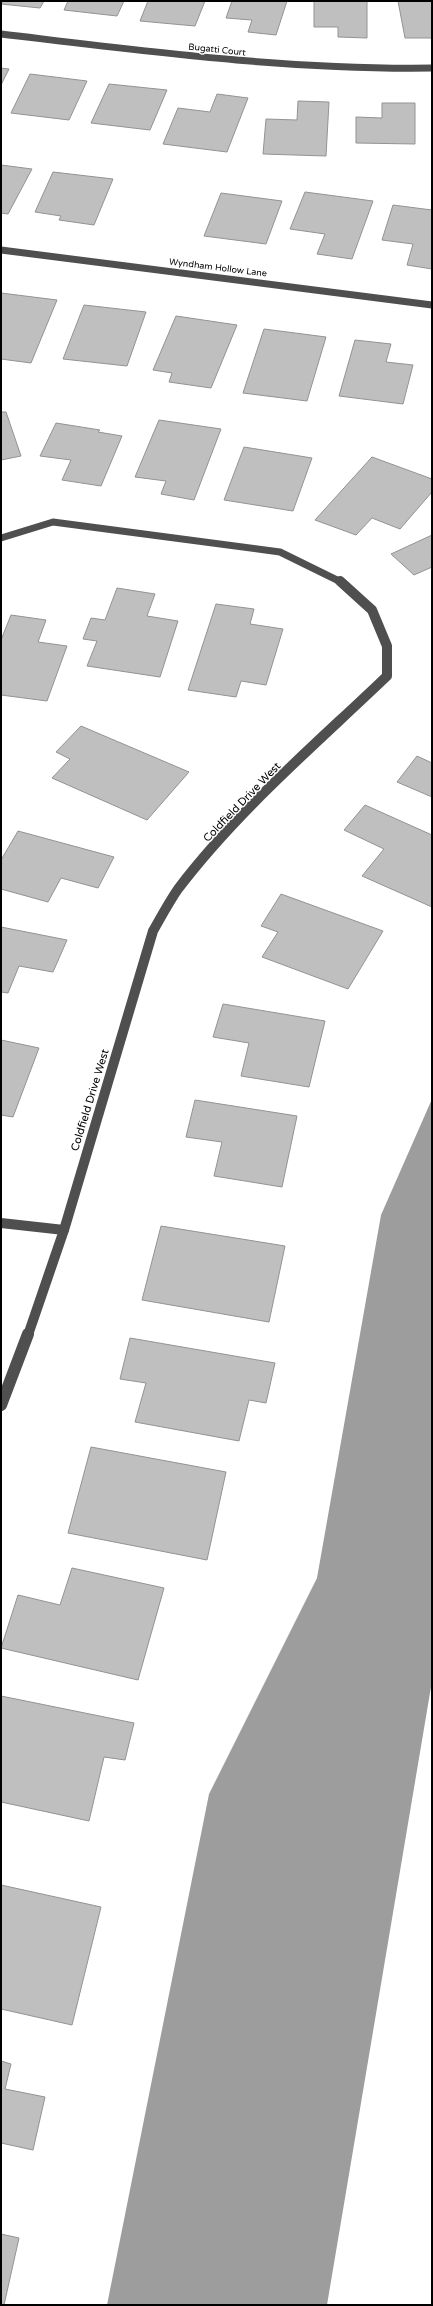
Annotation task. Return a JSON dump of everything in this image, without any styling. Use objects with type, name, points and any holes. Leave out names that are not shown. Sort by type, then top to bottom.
[{"type":"street","name":"Bugatti Court","points":[[1,34],[254,63],[373,70],[432,68]]},
{"type":"street","name":"Wyndham Hollow Lane","points":[[1,250],[432,305]]},
{"type":"street","name":"Coldfield Drive West","points":[[1,538],[53,522],[280,552],[338,580],[372,610],[387,646],[388,676],[268,790],[221,838],[177,891],[153,931],[64,1230],[8,1391],[1,1405]]},
{"type":"street","points":[[1,1223],[64,1230]]},
{"type":"shaded area","points":[[432,1099],[432,1681],[327,2305],[107,2305],[209,1794],[317,1578],[381,1215]]},
{"type":"building","points":[[1,1],[44,1],[40,8],[1,4]]},
{"type":"building","points":[[68,1],[124,1],[117,16],[64,10]]},
{"type":"building","points":[[148,1],[205,1],[195,26],[140,21]]},
{"type":"building","points":[[232,1],[287,1],[276,35],[248,32],[252,20],[226,18]]},
{"type":"building","points":[[314,1],[367,1],[367,38],[338,37],[338,27],[314,27]]},
{"type":"building","points":[[398,1],[432,1],[432,38],[405,38]]},
{"type":"building","points":[[1,68],[9,69],[1,85]]},
{"type":"building","points":[[30,74],[87,81],[69,120],[11,113]]},
{"type":"building","points":[[109,84],[167,90],[150,130],[91,123]]},
{"type":"building","points":[[217,94],[248,98],[227,152],[163,144],[178,108],[210,112]]},
{"type":"building","points":[[298,101],[329,102],[326,156],[263,154],[266,119],[297,120]]},
{"type":"building","points":[[382,103],[415,103],[415,144],[356,143],[356,117],[382,118]]},
{"type":"building","points":[[1,165],[32,169],[8,214],[1,213]]},
{"type":"building","points":[[53,172],[113,179],[94,225],[59,220],[61,216],[35,212]]},
{"type":"building","points":[[305,192],[373,201],[352,259],[317,254],[325,234],[290,229]]},
{"type":"building","points":[[221,193],[282,201],[266,244],[204,236]]},
{"type":"building","points":[[393,205],[432,210],[432,269],[407,265],[413,244],[382,240]]},
{"type":"building","points":[[1,293],[57,300],[31,363],[1,359]]},
{"type":"building","points":[[84,305],[146,312],[127,366],[63,359]]},
{"type":"building","points":[[176,316],[237,325],[211,388],[169,382],[172,373],[153,370]]},
{"type":"building","points":[[264,329],[326,337],[307,401],[243,393]]},
{"type":"building","points":[[355,340],[391,344],[386,362],[413,365],[403,404],[339,396]]},
{"type":"building","points":[[1,412],[6,412],[21,456],[1,460]]},
{"type":"building","points":[[159,420],[221,429],[194,500],[161,494],[166,481],[135,477]]},
{"type":"building","points":[[56,423],[100,430],[98,432],[122,436],[101,486],[62,480],[71,460],[40,456]]},
{"type":"building","points":[[244,447],[312,458],[293,511],[224,500]]},
{"type":"building","points":[[372,457],[432,479],[432,492],[400,529],[372,518],[356,535],[315,520]]},
{"type":"building","points":[[432,535],[432,567],[414,575],[391,554]]},
{"type":"building","points":[[117,588],[155,594],[147,616],[178,621],[160,677],[87,666],[97,641],[83,639],[91,618],[105,620]]},
{"type":"building","points":[[216,604],[254,609],[250,624],[283,629],[266,685],[241,681],[236,697],[188,690]]},
{"type":"building","points":[[11,615],[46,620],[38,642],[67,646],[47,701],[1,695],[1,640]]},
{"type":"building","points":[[81,726],[189,772],[147,820],[52,778],[70,759],[56,752]]},
{"type":"building","points":[[417,756],[432,763],[432,797],[397,782]]},
{"type":"building","points":[[365,805],[432,835],[432,907],[362,876],[384,849],[344,830]]},
{"type":"building","points":[[18,831],[114,857],[98,888],[61,878],[48,902],[1,889],[1,860]]},
{"type":"building","points":[[281,894],[383,931],[348,989],[262,957],[278,932],[261,926]]},
{"type":"building","points":[[1,927],[67,940],[53,972],[19,966],[8,993],[1,992]]},
{"type":"building","points":[[223,1004],[325,1021],[309,1087],[241,1076],[249,1043],[213,1037]]},
{"type":"building","points":[[1,1040],[39,1048],[13,1117],[1,1115]]},
{"type":"building","points":[[195,1100],[297,1116],[282,1187],[214,1176],[222,1142],[186,1137]]},
{"type":"building","points":[[161,1226],[285,1246],[269,1322],[142,1300]]},
{"type":"building","points":[[130,1338],[275,1363],[266,1403],[249,1400],[239,1441],[135,1422],[146,1383],[120,1379]]},
{"type":"building","points":[[91,1447],[226,1472],[207,1560],[68,1533]]},
{"type":"building","points":[[72,1568],[164,1588],[138,1680],[1,1648],[18,1595],[60,1605]]},
{"type":"building","points":[[1,1696],[134,1723],[125,1760],[104,1757],[89,1821],[1,1802]]},
{"type":"building","points":[[1,1885],[101,1907],[72,2025],[1,2009]]},
{"type":"building","points":[[1,2061],[11,2064],[5,2089],[45,2097],[33,2150],[1,2143]]},
{"type":"building","points":[[1,2234],[19,2238],[4,2305],[1,2305]]}]
